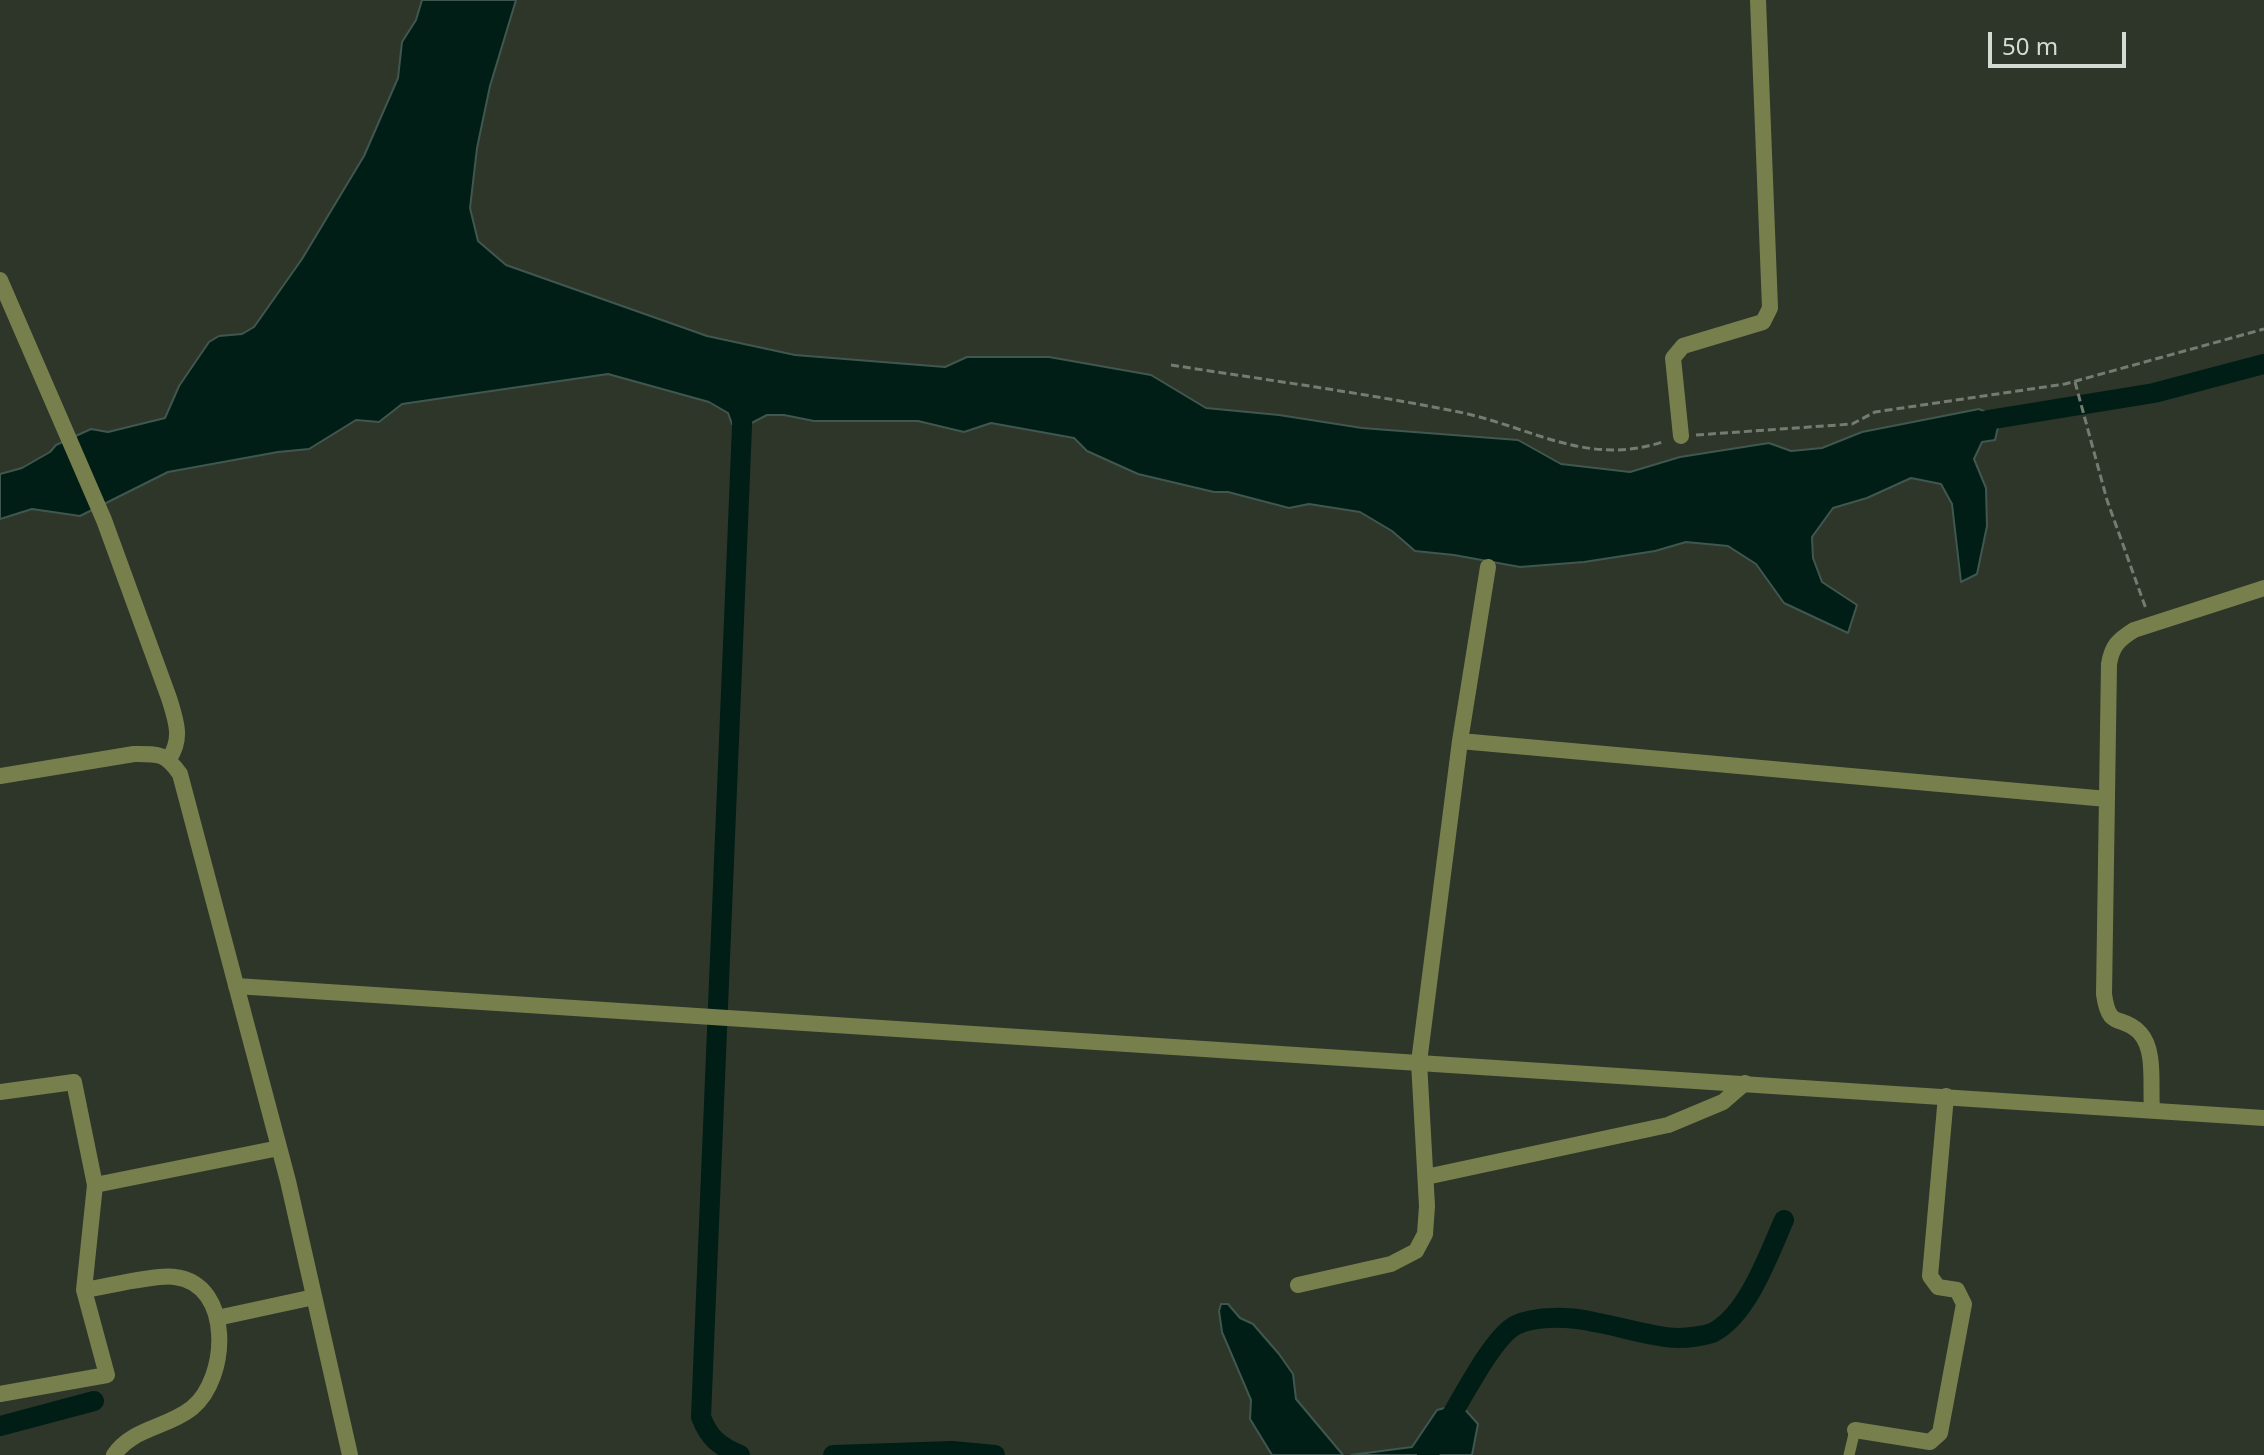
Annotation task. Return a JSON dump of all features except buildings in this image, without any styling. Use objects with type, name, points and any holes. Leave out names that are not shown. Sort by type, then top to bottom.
[{"type":"street","points":[[1681,436],[1673,358],[1683,346],[1763,322],[1770,308],[1758,0]]},
{"type":"street","points":[[0,280],[99,509],[177,725],[178,741],[169,759]]},
{"type":"street","points":[[1298,1285],[1391,1264],[1416,1251],[1425,1234],[1426,1177],[1419,1062],[1460,741],[1488,567]]},
{"type":"street","points":[[2152,1109],[2148,1048],[2140,1033],[2116,1021],[2106,1011],[2104,994],[2109,664],[2112,648],[2119,639],[2134,630],[2264,588]]},
{"type":"street","points":[[1460,741],[2107,799]]},
{"type":"street","points":[[0,776],[134,754],[155,754],[169,759],[180,774],[279,1148],[350,1455]]},
{"type":"street","points":[[236,986],[2264,1118]]},
{"type":"street","points":[[0,1092],[74,1082],[95,1185],[84,1290],[107,1375],[0,1394]]},
{"type":"street","points":[[1426,1177],[1668,1125],[1723,1102],[1745,1083]]},
{"type":"street","points":[[1855,1430],[1930,1442],[1940,1433],[1964,1304],[1957,1290],[1938,1287],[1930,1276],[1946,1096]]},
{"type":"street","points":[[95,1185],[279,1148]]},
{"type":"street","points":[[84,1290],[173,1276],[190,1281],[201,1289],[221,1332],[218,1360],[210,1382],[193,1408],[125,1440],[114,1455]]},
{"type":"street","points":[[217,1318],[314,1297]]},
{"type":"lane","points":[[1849,1455],[1855,1430]]},
{"type":"path","points":[[1171,365],[1461,412],[1564,444],[1611,452],[1647,447],[1681,436],[1852,424],[1875,412],[2075,383],[2264,329]]},
{"type":"path","points":[[2075,383],[2107,500],[2152,624]]},
{"type":"water","points":[[422,0],[516,0],[490,86],[477,148],[470,208],[478,241],[506,265],[707,336],[795,355],[945,367],[967,357],[1049,357],[1151,375],[1206,408],[1362,428],[1518,440],[1561,464],[1630,472],[1680,457],[1769,443],[1791,451],[1822,448],[1862,432],[1979,409],[2000,418],[1995,440],[1982,442],[1974,459],[1986,488],[1987,526],[1977,574],[1961,582],[1952,504],[1941,484],[1911,478],[1867,498],[1833,508],[1812,537],[1813,558],[1822,582],[1857,605],[1848,633],[1784,603],[1756,564],[1728,546],[1686,542],[1655,551],[1584,562],[1520,567],[1415,551],[1392,531],[1360,512],[1309,504],[1289,508],[1138,474],[1087,451],[1074,438],[991,423],[964,432],[918,421],[814,421],[784,415],[767,415],[742,428],[732,424],[728,413],[709,402],[608,374],[402,404],[379,422],[356,420],[309,449],[168,472],[80,516],[32,509],[0,519],[0,474],[22,468],[50,452],[56,445],[91,429],[108,432],[165,418],[179,386],[209,342],[219,336],[242,334],[254,327],[302,259],[364,156],[398,78],[402,42],[416,20]]},
{"type":"water","points":[[1221,1304],[1228,1304],[1240,1318],[1253,1324],[1279,1354],[1293,1374],[1296,1399],[1343,1455],[1272,1455],[1250,1419],[1251,1400],[1222,1332]]},
{"type":"water","points":[[1460,1404],[1478,1424],[1472,1455],[1351,1455],[1412,1447],[1437,1410]]},
{"type":"waterway","points":[[1975,425],[1988,420],[2154,393],[2264,364]]},
{"type":"waterway","points":[[740,1455],[716,1440],[701,1417],[743,402]]},
{"type":"waterway","points":[[1427,1455],[1482,1364],[1505,1333],[1516,1325],[1544,1318],[1565,1318],[1678,1338],[1714,1332],[1737,1312],[1747,1298],[1784,1220]]},
{"type":"waterway","points":[[0,1426],[94,1401]]},
{"type":"waterway","points":[[833,1455],[952,1451],[995,1455]]}]
